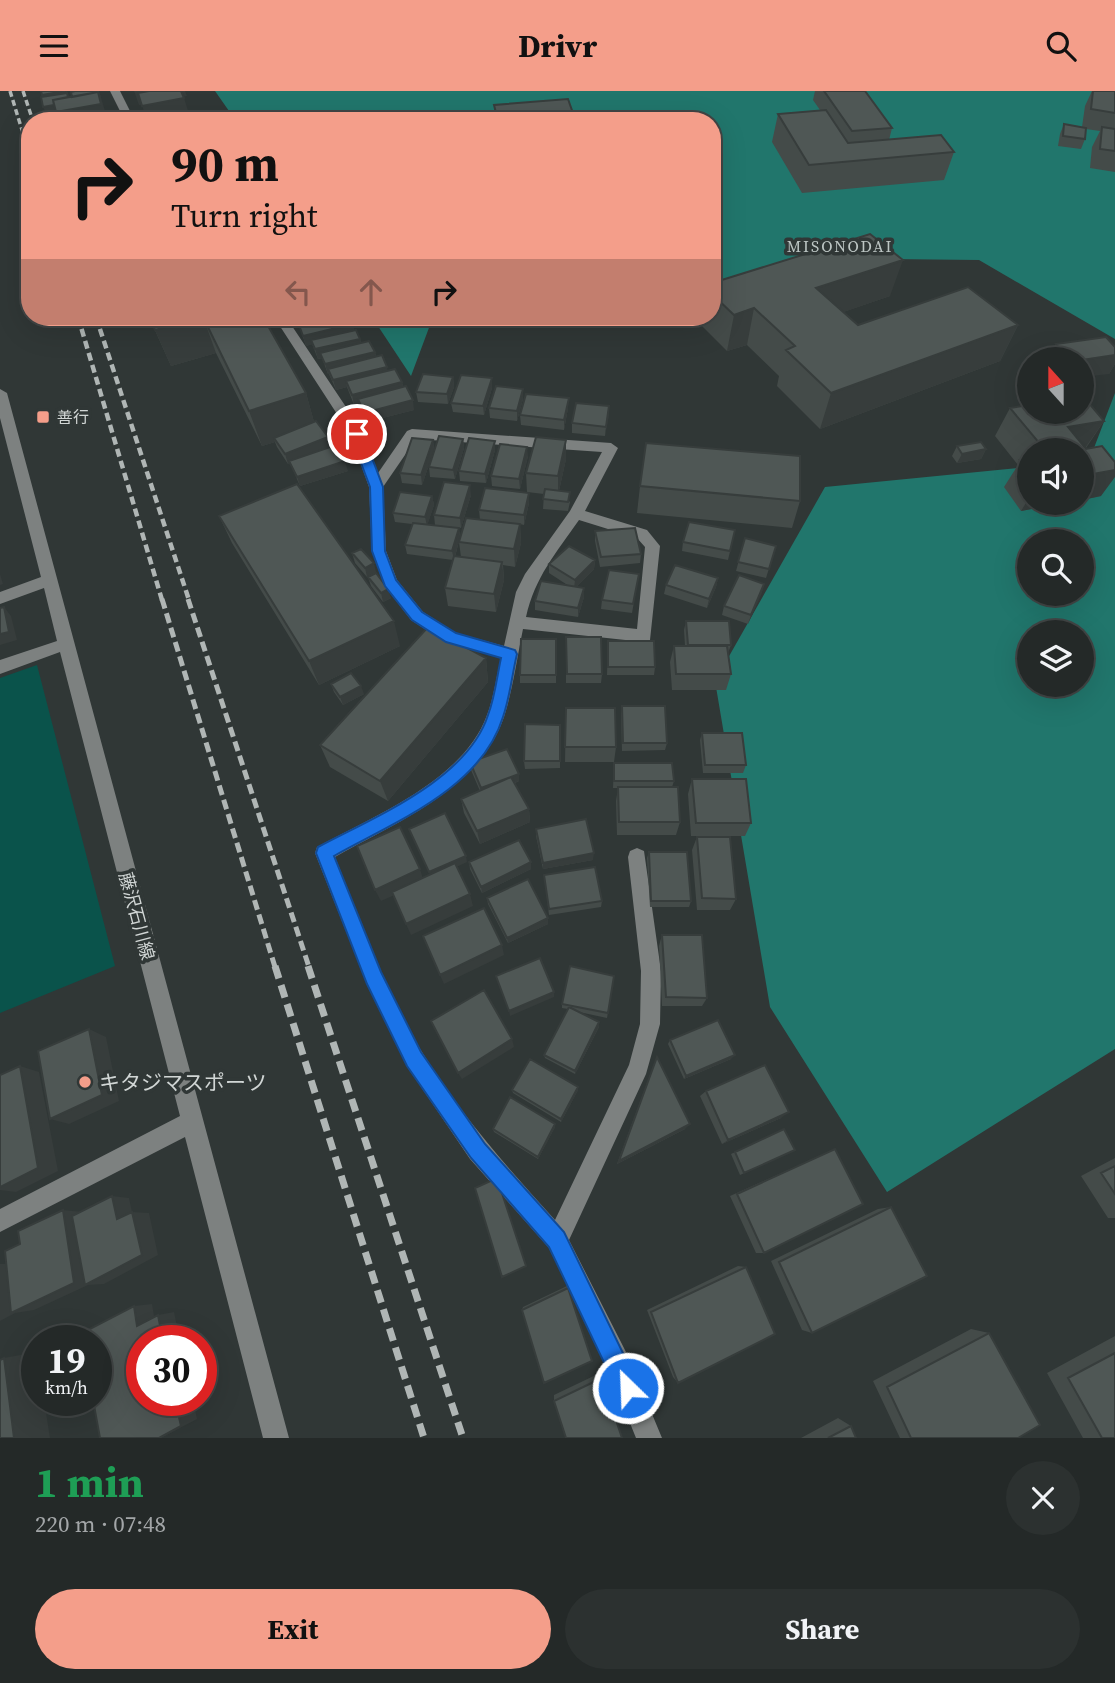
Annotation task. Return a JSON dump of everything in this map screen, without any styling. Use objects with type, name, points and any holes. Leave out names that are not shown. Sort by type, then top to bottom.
[{"type":"street","points":[[115,91],[126,112]]},
{"type":"street","points":[[286,326],[357,434],[376,487],[379,551],[390,582],[417,616],[451,638],[509,654]]},
{"type":"street","name":"藤沢石川線","points":[[0,393],[276,1438]]},
{"type":"street","points":[[376,487],[412,434],[611,448],[576,514],[533,574],[524,592],[495,718],[472,758],[427,796],[324,853],[374,977],[414,1059],[478,1151],[557,1240],[618,1363],[649,1438]]},
{"type":"street","points":[[517,622],[643,636],[653,546],[642,534],[576,514]]},
{"type":"street","points":[[0,598],[50,580]]},
{"type":"street","points":[[0,667],[66,644]]},
{"type":"street","points":[[557,1240],[639,1067],[650,1024],[650,971],[637,857]]},
{"type":"street","points":[[0,1221],[191,1122]]},
{"type":"green space","points":[[215,91],[1115,91],[1115,339],[979,260],[888,259],[721,292],[721,112],[230,112]]},
{"type":"green space","points":[[378,326],[430,326],[411,376]]},
{"type":"green space","points":[[1115,393],[1115,1049],[887,1192],[770,1007],[715,681],[825,487],[1017,468],[1017,515],[1094,515],[1094,448]]},
{"type":"green space","points":[[37,665],[115,966],[0,1013],[0,678]]},
{"type":"building","points":[[41,91],[65,91],[42,95]]},
{"type":"building","points":[[98,91],[100,97],[98,92],[72,97],[71,92]]},
{"type":"building","points":[[181,91],[184,98],[142,106],[138,93]]},
{"type":"building","points":[[824,91],[865,91],[892,128],[852,131]]},
{"type":"building","points":[[1093,91],[1115,91],[1115,113],[1091,109]]},
{"type":"building","points":[[98,92],[101,104],[56,112],[53,100]]},
{"type":"building","points":[[67,93],[68,97],[53,100],[54,105],[43,107],[41,97]]},
{"type":"building","points":[[568,99],[573,112],[496,112],[494,105]]},
{"type":"building","points":[[826,110],[848,143],[941,135],[954,152],[809,165],[778,114]]},
{"type":"building","points":[[1064,124],[1086,128],[1085,139],[1063,136]]},
{"type":"building","points":[[1102,127],[1115,129],[1115,151],[1100,149]]},
{"type":"building","points":[[870,234],[903,260],[816,288],[858,325],[968,287],[1018,325],[831,393],[786,350],[795,346],[754,308],[734,315],[721,303],[721,280]]},
{"type":"building","points":[[153,326],[170,326],[155,330]]},
{"type":"building","points":[[207,326],[268,326],[306,393],[249,411]]},
{"type":"building","points":[[299,326],[345,326],[303,336]]},
{"type":"building","points":[[356,330],[360,339],[315,349],[311,340]]},
{"type":"building","points":[[1106,337],[1115,347],[1115,355],[1094,358],[1094,347],[1058,347],[1056,344]]},
{"type":"building","points":[[369,341],[375,352],[325,364],[320,353]]},
{"type":"building","points":[[382,355],[387,367],[333,380],[328,369]]},
{"type":"building","points":[[395,369],[402,382],[352,395],[346,381]]},
{"type":"building","points":[[423,374],[453,377],[447,394],[416,392]]},
{"type":"building","points":[[461,375],[492,378],[483,406],[451,403]]},
{"type":"building","points":[[406,386],[413,400],[364,413],[358,399]]},
{"type":"building","points":[[496,386],[523,389],[517,411],[489,408]]},
{"type":"building","points":[[526,394],[569,398],[564,420],[520,415]]},
{"type":"building","points":[[576,403],[609,406],[606,427],[572,423]]},
{"type":"building","points":[[1017,407],[1017,416],[1010,408]]},
{"type":"building","points":[[1094,409],[1104,421],[1094,423]]},
{"type":"building","points":[[316,421],[328,437],[285,454],[274,438]]},
{"type":"building","points":[[1023,424],[1086,424],[1068,427],[1077,438],[1035,438]]},
{"type":"building","points":[[439,436],[463,439],[453,470],[429,467]]},
{"type":"building","points":[[536,437],[566,440],[558,476],[526,473]]},
{"type":"building","points":[[412,438],[433,440],[421,475],[400,473]]},
{"type":"building","points":[[469,438],[495,441],[485,474],[459,471]]},
{"type":"building","points":[[981,442],[986,449],[962,454],[957,446]]},
{"type":"building","points":[[646,443],[800,456],[800,501],[640,486]]},
{"type":"building","points":[[500,444],[527,447],[519,479],[491,476]]},
{"type":"building","points":[[336,445],[345,461],[297,477],[289,461]]},
{"type":"building","points":[[1102,446],[1115,462],[1115,470],[1094,474],[1094,448]]},
{"type":"building","points":[[444,482],[470,485],[460,518],[434,515]]},
{"type":"building","points":[[297,484],[394,621],[309,661],[219,516]]},
{"type":"building","points":[[485,488],[529,493],[524,515],[479,510]]},
{"type":"building","points":[[545,489],[570,492],[568,502],[543,499]]},
{"type":"building","points":[[400,492],[432,496],[425,517],[393,513]]},
{"type":"building","points":[[466,518],[520,524],[514,549],[459,542]]},
{"type":"building","points":[[689,522],[735,530],[730,551],[683,542]]},
{"type":"building","points":[[413,523],[459,528],[452,551],[405,545]]},
{"type":"building","points":[[635,528],[641,554],[601,557],[595,531]]},
{"type":"building","points":[[745,538],[776,546],[769,569],[738,562]]},
{"type":"building","points":[[569,546],[595,560],[575,580],[549,564]]},
{"type":"building","points":[[361,549],[374,563],[365,568],[352,553]]},
{"type":"building","points":[[454,556],[502,562],[494,594],[445,588]]},
{"type":"building","points":[[675,565],[718,578],[709,599],[666,585]]},
{"type":"building","points":[[609,570],[639,574],[633,604],[602,600]]},
{"type":"building","points":[[376,573],[388,589],[381,593],[368,577]]},
{"type":"building","points":[[739,575],[764,584],[751,615],[724,606]]},
{"type":"building","points":[[541,581],[584,588],[578,608],[535,601]]},
{"type":"building","points":[[4,607],[9,632],[0,634],[0,608]]},
{"type":"building","points":[[686,621],[729,621],[731,645],[688,645]]},
{"type":"building","points":[[428,627],[486,658],[380,781],[320,745]]},
{"type":"building","points":[[566,637],[601,637],[602,674],[567,674]]},
{"type":"building","points":[[521,639],[556,639],[556,675],[520,675]]},
{"type":"building","points":[[608,641],[654,641],[655,667],[608,667]]},
{"type":"building","points":[[674,646],[727,646],[731,674],[676,674]]},
{"type":"building","points":[[351,673],[361,686],[340,697],[331,684]]},
{"type":"building","points":[[622,706],[665,706],[667,743],[623,743]]},
{"type":"building","points":[[566,708],[615,708],[616,747],[565,747]]},
{"type":"building","points":[[525,724],[560,725],[560,761],[524,761]]},
{"type":"building","points":[[702,733],[742,733],[746,765],[705,765]]},
{"type":"building","points":[[507,749],[519,774],[481,788],[470,762]]},
{"type":"building","points":[[614,763],[672,763],[674,781],[614,781]]},
{"type":"building","points":[[511,777],[529,809],[477,831],[461,799]]},
{"type":"building","points":[[692,779],[746,779],[751,823],[696,823]]},
{"type":"building","points":[[618,787],[678,787],[680,822],[619,822]]},
{"type":"building","points":[[445,813],[466,856],[429,872],[409,829]]},
{"type":"building","points":[[586,819],[594,853],[543,863],[536,829]]},
{"type":"building","points":[[400,827],[420,869],[375,890],[357,846]]},
{"type":"building","points":[[697,837],[730,837],[736,899],[702,898]]},
{"type":"building","points":[[519,840],[531,862],[481,887],[469,862]]},
{"type":"building","points":[[649,852],[687,852],[691,901],[651,901]]},
{"type":"building","points":[[455,863],[470,894],[406,924],[392,892]]},
{"type":"building","points":[[595,867],[602,901],[549,909],[544,875]]},
{"type":"building","points":[[528,879],[548,918],[507,938],[487,898]]},
{"type":"building","points":[[484,908],[502,945],[440,975],[423,936]]},
{"type":"building","points":[[662,935],[702,935],[707,998],[666,997]]},
{"type":"building","points":[[540,958],[554,992],[509,1011],[496,976]]},
{"type":"building","points":[[570,966],[614,976],[608,1013],[562,1004]]},
{"type":"building","points":[[484,990],[512,1039],[458,1073],[431,1021]]},
{"type":"building","points":[[569,1007],[599,1022],[575,1071],[544,1055]]},
{"type":"building","points":[[718,1020],[735,1055],[686,1076],[670,1040]]},
{"type":"building","points":[[89,1029],[102,1095],[50,1119],[38,1051]]},
{"type":"building","points":[[657,1057],[690,1124],[619,1161]]},
{"type":"building","points":[[530,1059],[578,1087],[561,1119],[512,1090]]},
{"type":"building","points":[[765,1065],[789,1112],[728,1140],[706,1091]]},
{"type":"building","points":[[20,1066],[38,1168],[0,1187],[0,1075]]},
{"type":"building","points":[[510,1097],[555,1124],[538,1157],[493,1129]]},
{"type":"building","points":[[784,1129],[795,1150],[744,1173],[735,1152]]},
{"type":"building","points":[[835,1149],[863,1204],[764,1253],[737,1194]]},
{"type":"building","points":[[1115,1166],[1115,1194],[1101,1173]]},
{"type":"building","points":[[497,1178],[526,1266],[502,1277],[475,1188]]},
{"type":"building","points":[[112,1196],[117,1219],[132,1212],[142,1255],[85,1285],[72,1216]]},
{"type":"building","points":[[891,1207],[927,1276],[812,1333],[779,1262]]},
{"type":"building","points":[[63,1210],[74,1283],[11,1313],[5,1251],[20,1244],[18,1231]]},
{"type":"building","points":[[746,1267],[775,1334],[678,1383],[651,1312]]},
{"type":"building","points":[[568,1288],[592,1361],[544,1383],[522,1310]]},
{"type":"building","points":[[134,1306],[137,1325],[126,1325],[126,1416],[179,1416],[181,1426],[159,1438],[100,1438],[96,1416],[112,1416],[112,1325],[97,1325]]},
{"type":"building","points":[[158,1315],[160,1325],[139,1325]]},
{"type":"building","points":[[989,1333],[1040,1425],[1018,1438],[911,1438],[887,1387]]},
{"type":"building","points":[[1115,1353],[1115,1438],[1102,1438],[1068,1378]]},
{"type":"building","points":[[4,1358],[14,1438],[0,1438],[0,1360]]},
{"type":"building","points":[[602,1378],[622,1438],[566,1438],[554,1401]]},
{"type":"building","points":[[851,1426],[856,1438],[828,1438]]},
{"type":"railway","points":[[10,91],[21,127]]},
{"type":"railway","points":[[23,91],[30,112]]},
{"type":"railway","points":[[81,326],[162,600]]},
{"type":"railway","points":[[99,326],[189,600]]},
{"type":"railway","points":[[162,599],[275,967]]},
{"type":"railway","points":[[188,599],[309,967]]},
{"type":"railway","points":[[275,966],[424,1438]]},
{"type":"railway","points":[[308,966],[463,1438]]},
{"type":"place","name":"善行","points":[[43,417]]},
{"type":"place","name":"キタジマスポーツ","points":[[85,1082]]},
{"type":"district","name":"MISONODAI","points":[[840,246]]},
{"type":"route","points":[[357,434],[376,487],[379,551],[390,582],[417,616],[451,638],[509,654],[495,718],[472,758],[427,796],[324,853],[374,977],[414,1059],[478,1151],[557,1240],[628,1388]]}]
